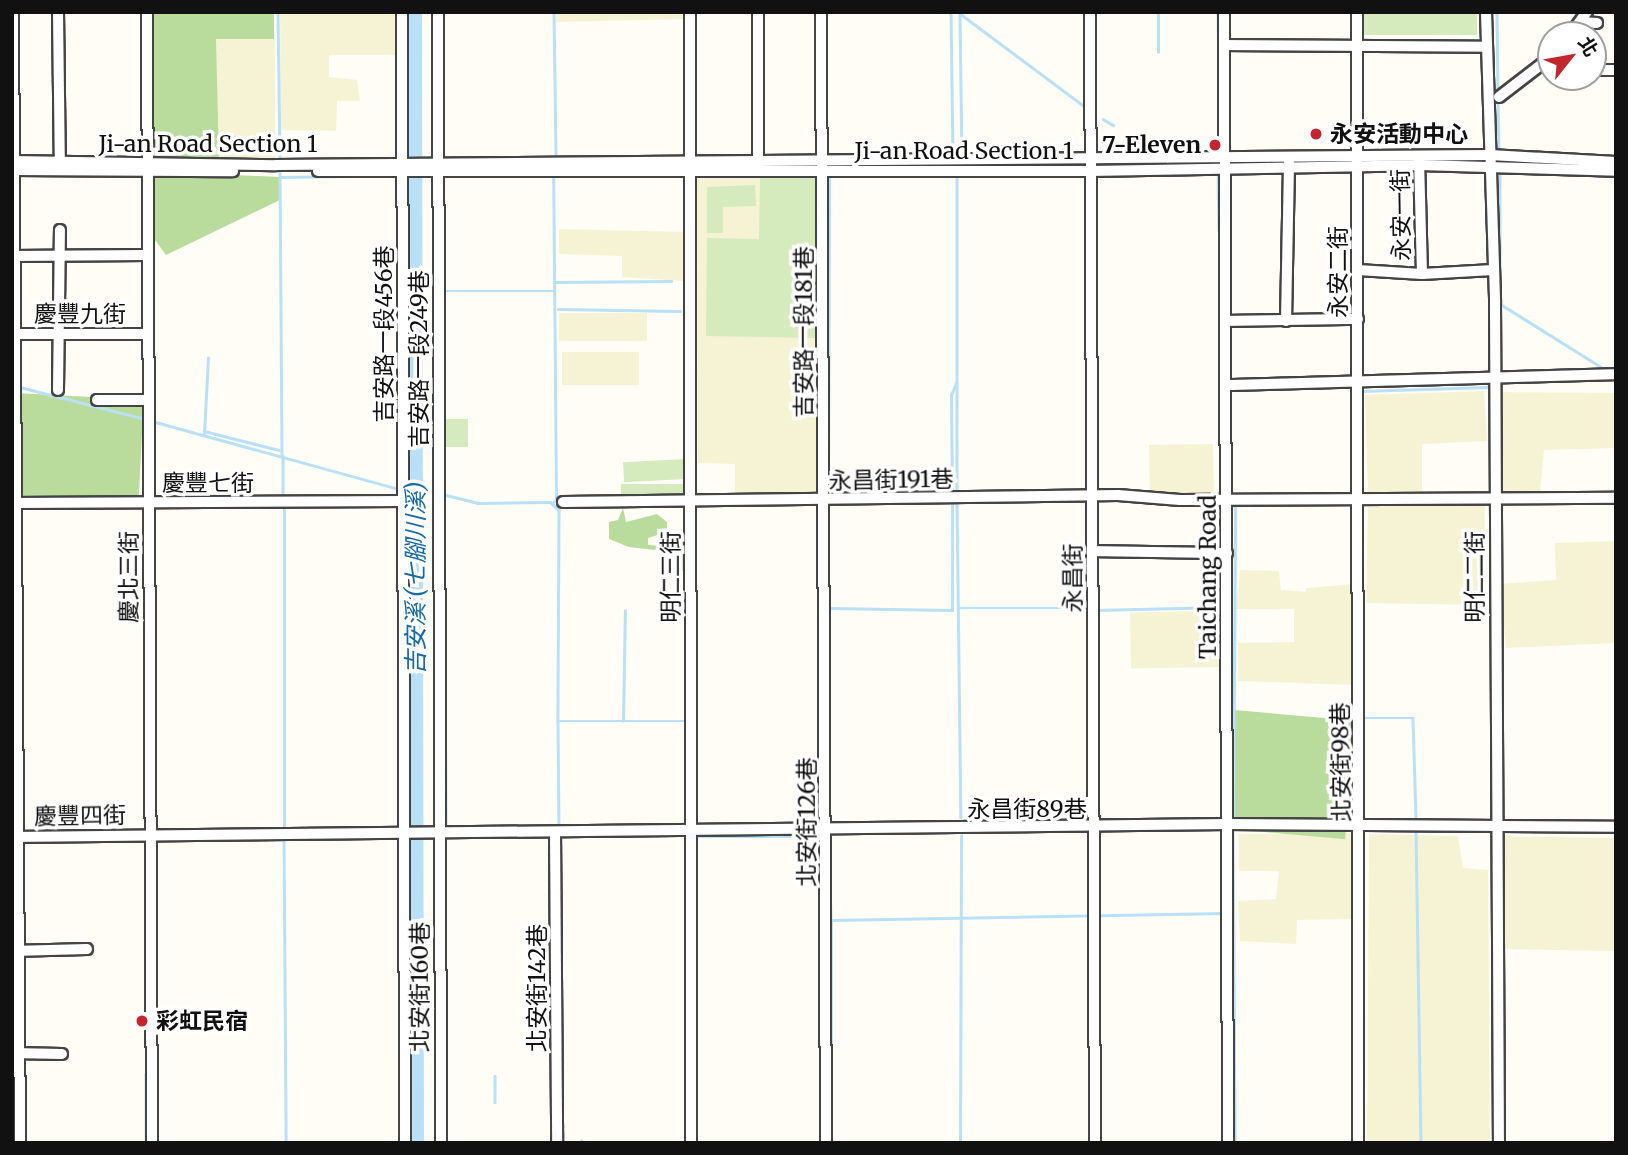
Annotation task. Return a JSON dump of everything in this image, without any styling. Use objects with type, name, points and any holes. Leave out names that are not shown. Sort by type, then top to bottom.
[{"type":"street","points":[[13,12],[13,721],[16,1054],[20,1143]]},
{"type":"street","points":[[58,12],[60,161]]},
{"type":"street","name":"慶北三街","points":[[147,12],[148,834],[152,1143]]},
{"type":"street","name":"吉安路一段456巷","points":[[402,12],[405,1143]]},
{"type":"street","name":"吉安路一段249巷","points":[[438,12],[439,831]]},
{"type":"street","name":"明仁三街","points":[[690,12],[691,721],[695,832],[691,1143]]},
{"type":"street","points":[[758,12],[758,165]]},
{"type":"street","name":"吉安路一段181巷","points":[[821,12],[823,500]]},
{"type":"street","name":"永昌街","points":[[1090,12],[1092,916],[1096,1143]]},
{"type":"street","name":"Taichang Road","points":[[1224,12],[1228,385],[1228,1143]]},
{"type":"street","name":"永安二街","points":[[1357,12],[1359,382]]},
{"type":"street","name":"明仁二街","points":[[1486,12],[1493,270],[1499,1143]]},
{"type":"street","points":[[1224,45],[1486,47]]},
{"type":"street","points":[[1500,97],[1537,71]]},
{"type":"street","name":"Ji-an Road Section 1","points":[[13,165],[60,161],[147,167],[690,167],[1089,160],[1289,163],[1419,160],[1490,155],[1616,162]]},
{"type":"street","name":"Ji-an Road Section 1","points":[[1419,160],[1491,167],[1616,171]]},
{"type":"street","name":"永安一街","points":[[1419,160],[1422,274]]},
{"type":"street","name":"Ji-an Road Section 1","points":[[823,164],[1090,171],[1225,162]]},
{"type":"street","points":[[1286,321],[1289,163]]},
{"type":"street","points":[[58,390],[60,230]]},
{"type":"street","points":[[13,256],[147,255]]},
{"type":"street","points":[[1358,270],[1422,274],[1493,270]]},
{"type":"street","points":[[1227,321],[1358,319]]},
{"type":"street","name":"慶豐九街","points":[[13,334],[147,334]]},
{"type":"street","points":[[1228,385],[1494,380],[1616,374]]},
{"type":"street","name":"北安街98巷","points":[[1358,1143],[1361,827],[1357,498],[1359,382]]},
{"type":"street","points":[[97,400],[148,400]]},
{"type":"street","name":"永昌街191巷","points":[[563,502],[1092,496],[1228,499],[1616,498]]},
{"type":"street","name":"北安街126巷","points":[[823,500],[827,828],[826,1143]]},
{"type":"street","name":"慶豐七街","points":[[13,503],[403,501]]},
{"type":"street","points":[[1093,551],[1227,553]]},
{"type":"street","name":"永昌街89巷","points":[[439,831],[695,832],[1228,824],[1616,827]]},
{"type":"street","name":"慶豐四街","points":[[16,837],[439,831]]},
{"type":"street","name":"北安街160巷","points":[[439,831],[441,1143]]},
{"type":"street","name":"北安街142巷","points":[[555,832],[557,1143]]},
{"type":"street","points":[[16,951],[87,949]]},
{"type":"street","points":[[16,1054],[62,1054]]},
{"type":"shaded area","points":[[280,12],[395,12],[395,55],[329,55],[329,77],[357,80],[360,101],[337,101],[336,131],[281,130]]},
{"type":"shaded area","points":[[556,12],[686,12],[686,19],[556,22]]},
{"type":"shaded area","points":[[216,39],[275,39],[275,160],[216,160]]},
{"type":"shaded area","points":[[819,176],[818,495],[735,497],[735,464],[698,463],[697,177]]},
{"type":"shaded area","points":[[559,229],[685,232],[683,281],[622,277],[622,256],[559,254]]},
{"type":"shaded area","points":[[559,313],[647,313],[647,341],[559,341]]},
{"type":"shaded area","points":[[562,352],[639,352],[639,385],[562,385]]},
{"type":"shaded area","points":[[1484,391],[1487,441],[1422,444],[1422,492],[1368,494],[1365,395]]},
{"type":"shaded area","points":[[1500,392],[1616,393],[1616,448],[1544,450],[1540,493],[1500,493]]},
{"type":"shaded area","points":[[1213,444],[1214,493],[1150,494],[1149,445]]},
{"type":"shaded area","points":[[1368,503],[1485,505],[1483,605],[1366,603]]},
{"type":"shaded area","points":[[1616,541],[1616,643],[1506,648],[1500,584],[1556,580],[1555,543]]},
{"type":"shaded area","points":[[1240,570],[1279,571],[1281,590],[1306,592],[1306,588],[1354,584],[1355,685],[1238,681],[1238,643],[1294,642],[1294,609],[1236,609]]},
{"type":"shaded area","points":[[1218,611],[1219,667],[1131,669],[1130,613]]},
{"type":"shaded area","points":[[1355,833],[1355,919],[1297,920],[1296,944],[1240,941],[1238,901],[1276,899],[1279,871],[1239,871],[1238,834]]},
{"type":"shaded area","points":[[1369,834],[1458,836],[1463,868],[1488,870],[1490,1143],[1367,1143]]},
{"type":"shaded area","points":[[1502,836],[1616,838],[1614,951],[1500,949]]},
{"type":"green space","points":[[149,12],[274,12],[274,39],[216,39],[219,160],[148,163]]},
{"type":"green space","points":[[1364,12],[1477,12],[1477,35],[1364,35]]},
{"type":"green space","points":[[147,171],[280,177],[280,200],[166,255],[147,229]]},
{"type":"green space","points":[[760,178],[817,178],[816,338],[706,336],[707,238],[759,239]]},
{"type":"green space","points":[[755,185],[756,206],[723,207],[723,233],[707,233],[707,187]]},
{"type":"green space","points":[[16,393],[144,400],[138,508],[12,501]]},
{"type":"green space","points":[[446,419],[468,419],[468,447],[446,447]]},
{"type":"green space","points":[[685,459],[686,479],[624,482],[623,462]]},
{"type":"green space","points":[[621,484],[686,484],[686,499],[621,499]]},
{"type":"green space","points":[[623,508],[626,522],[657,514],[667,522],[667,532],[648,538],[648,545],[667,546],[666,537],[686,538],[688,571],[682,571],[679,553],[629,547],[609,539],[609,522],[618,520]]},
{"type":"green space","points":[[1234,710],[1356,721],[1345,839],[1224,829]]},
{"type":"waterway","points":[[278,12],[280,163]]},
{"type":"waterway","name":"吉安溪 (七腳川溪)","points":[[415,12],[417,1143]]},
{"type":"waterway","points":[[554,12],[556,156]]},
{"type":"waterway","points":[[951,12],[953,156]]},
{"type":"waterway","points":[[958,12],[1087,108]]},
{"type":"waterway","points":[[1158,12],[1158,52]]},
{"type":"waterway","points":[[1218,12],[1219,75]]},
{"type":"waterway","points":[[1497,12],[1498,93]]},
{"type":"waterway","points":[[960,16],[962,155]]},
{"type":"waterway","points":[[1498,100],[1499,152]]},
{"type":"waterway","points":[[1103,119],[1113,125]]},
{"type":"waterway","points":[[280,170],[282,456]]},
{"type":"waterway","points":[[1500,170],[1500,345]]},
{"type":"waterway","points":[[1218,172],[1219,230]]},
{"type":"waterway","points":[[828,494],[829,173]]},
{"type":"waterway","points":[[957,175],[957,494]]},
{"type":"waterway","points":[[280,177],[350,176]]},
{"type":"waterway","points":[[552,504],[556,499],[553,176]]},
{"type":"waterway","points":[[556,282],[671,281]]},
{"type":"waterway","points":[[443,291],[555,291]]},
{"type":"waterway","points":[[443,299],[446,824]]},
{"type":"waterway","points":[[398,304],[398,413]]},
{"type":"waterway","points":[[1502,305],[1606,370]]},
{"type":"waterway","points":[[558,309],[680,311]]},
{"type":"waterway","points":[[204,434],[208,358]]},
{"type":"waterway","points":[[1360,391],[1488,387],[1489,379]]},
{"type":"waterway","points":[[952,494],[951,395],[956,383]]},
{"type":"waterway","points":[[20,387],[142,418]]},
{"type":"waterway","points":[[152,421],[399,489]]},
{"type":"waterway","points":[[204,431],[279,450]]},
{"type":"waterway","points":[[283,456],[283,499]]},
{"type":"waterway","points":[[417,485],[434,491]]},
{"type":"waterway","name":"吉安溪 (七腳川溪)","points":[[412,492],[417,493]]},
{"type":"waterway","points":[[442,494],[477,503],[550,502],[559,510],[558,721],[688,721]]},
{"type":"waterway","points":[[830,608],[952,610],[952,501]]},
{"type":"waterway","points":[[957,501],[961,817]]},
{"type":"waterway","points":[[1233,819],[1235,504]]},
{"type":"waterway","points":[[284,505],[284,828]]},
{"type":"waterway","points":[[828,507],[829,801]]},
{"type":"waterway","points":[[1096,610],[1222,607]]},
{"type":"waterway","points":[[958,608],[1086,608]]},
{"type":"waterway","points":[[1098,610],[1098,653]]},
{"type":"waterway","points":[[623,721],[625,611]]},
{"type":"waterway","points":[[1362,711],[1363,718],[1413,718],[1416,822]]},
{"type":"waterway","points":[[558,721],[559,828]]},
{"type":"waterway","points":[[695,721],[695,809]]},
{"type":"waterway","points":[[1416,828],[1421,1143]]},
{"type":"waterway","points":[[1233,831],[1235,1143]]},
{"type":"waterway","points":[[284,836],[286,1143]]},
{"type":"waterway","points":[[960,1143],[961,836]]},
{"type":"waterway","points":[[695,837],[821,837]]},
{"type":"waterway","points":[[829,837],[831,920],[1225,913]]},
{"type":"waterway","points":[[831,920],[831,1143]]},
{"type":"waterway","points":[[696,971],[696,1143]]},
{"type":"waterway","points":[[1099,989],[1100,1143]]},
{"type":"waterway","points":[[399,1143],[400,990]]},
{"type":"waterway","points":[[146,1074],[146,1143]]},
{"type":"waterway","points":[[495,1076],[495,1102]]},
{"type":"place","name":"永安活動中心","points":[[1316,134]]},
{"type":"place","name":"7-Eleven","points":[[1215,145]]},
{"type":"place","name":"彩虹民宿","points":[[142,1021]]}]
